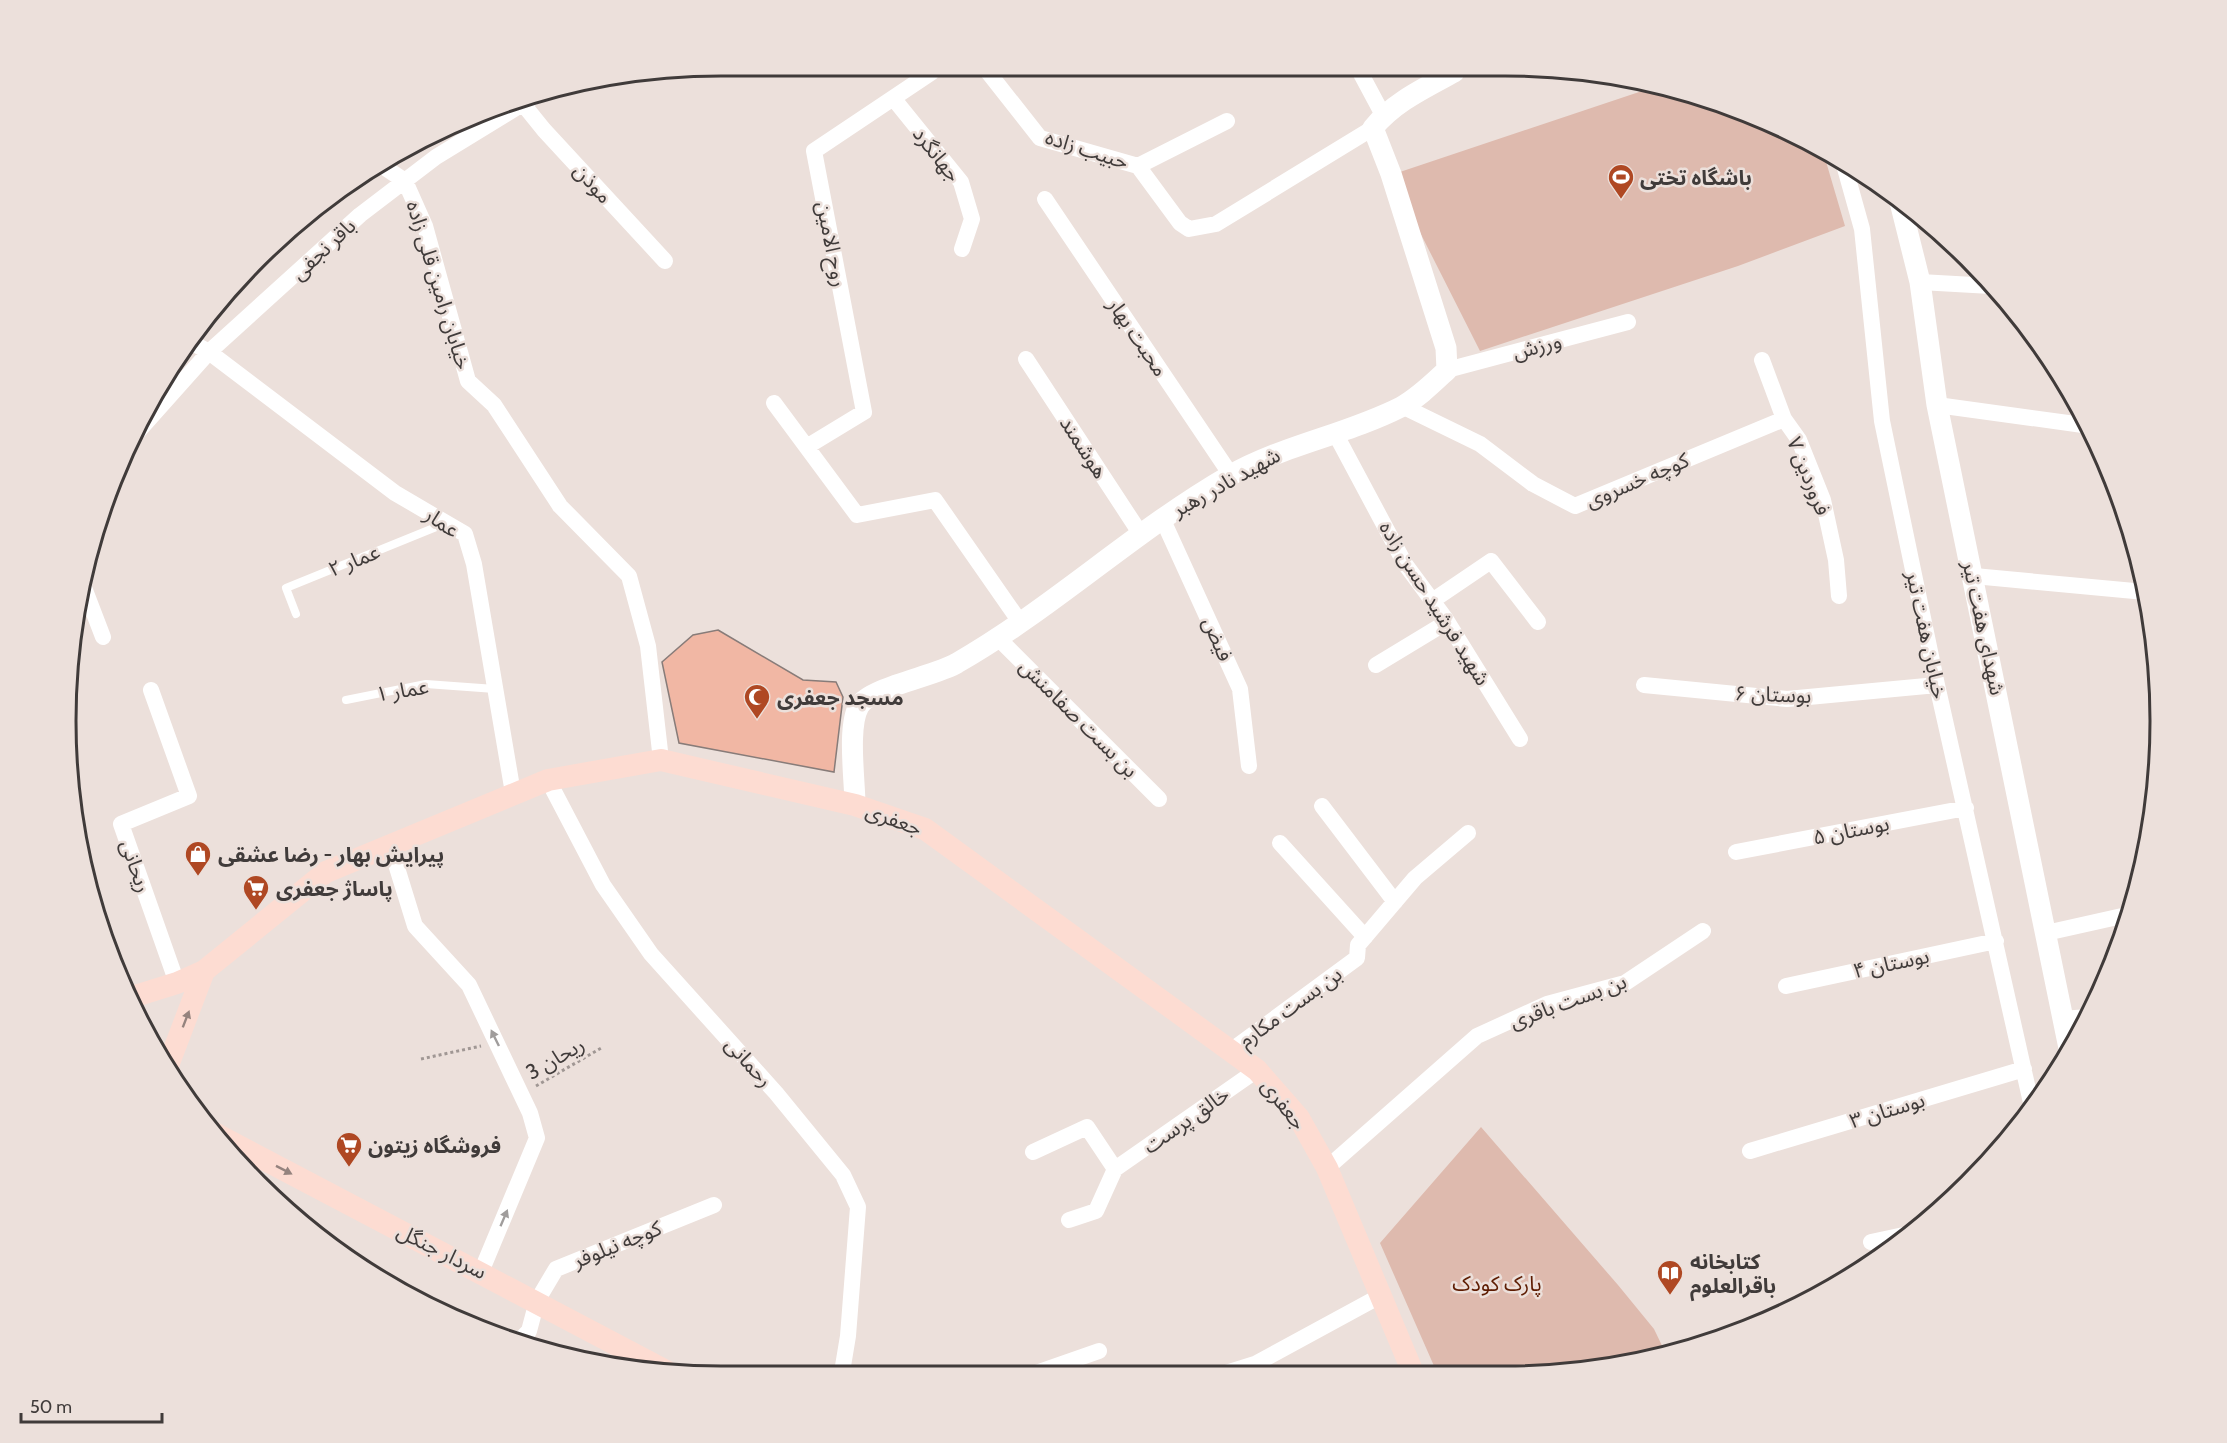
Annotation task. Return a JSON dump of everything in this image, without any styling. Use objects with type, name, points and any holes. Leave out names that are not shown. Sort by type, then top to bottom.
[{"type":"main road","name":"جعفری","points":[[138,995],[177,983],[204,971],[327,872],[548,780],[661,760],[855,805],[925,828],[1257,1070],[1299,1118],[1327,1168],[1410,1366]]},
{"type":"main road","points":[[171,1057],[204,971]]},
{"type":"main road","name":"سردار جنگل","points":[[234,1143],[650,1362]]},
{"type":"street","name":"روح الامین","points":[[808,446],[864,412],[814,151],[926,76]]},
{"type":"street","name":"حبیب زاده","points":[[991,76],[1040,138],[1138,166],[1180,223],[1189,229],[1216,224],[1378,121]]},
{"type":"street","points":[[1361,76],[1378,121],[1391,174],[1446,348],[1447,370]]},
{"type":"street","points":[[1378,121],[1448,76]]},
{"type":"street","name":"جهانگرد","points":[[893,98],[961,182],[972,219],[962,249]]},
{"type":"street","name":"موذن","points":[[533,105],[544,130],[665,261]]},
{"type":"street","name":"باقر نجفی","points":[[157,411],[209,352],[360,215],[436,157],[505,115]]},
{"type":"street","points":[[1138,166],[1227,121]]},
{"type":"street","points":[[388,170],[405,181]]},
{"type":"street","name":"خیابان هفت تیر","points":[[1847,174],[1862,229],[1882,421],[1937,685],[2030,1097]]},
{"type":"street","name":"خیابان رامین قلی زاده","points":[[405,181],[424,226],[468,381],[494,405],[560,506],[629,576],[648,646],[661,760]]},
{"type":"street","name":"محبت بهار","points":[[1045,199],[1231,475]]},
{"type":"street","name":"شهدای هفت تیر","points":[[1903,214],[1920,282],[1937,405],[1974,576],[2067,1039]]},
{"type":"street","points":[[1920,282],[1980,285]]},
{"type":"street","name":"ورزش","points":[[1447,370],[1628,322]]},
{"type":"street","name":"عمار","points":[[198,346],[395,493],[465,534],[474,564],[513,793]]},
{"type":"street","name":"هوشمند","points":[[1026,359],[1142,536]]},
{"type":"street","name":"فروردین ۷","points":[[1762,360],[1784,419],[1799,440],[1823,500],[1836,560],[1839,596]]},
{"type":"street","name":"شهید نادر رهبر","points":[[855,805],[853,722],[859,705],[878,693],[955,665],[998,638],[1142,536],[1162,518],[1231,475],[1289,448],[1335,433],[1402,406],[1447,370]]},
{"type":"street","points":[[774,403],[857,515],[934,500],[1020,622]]},
{"type":"street","points":[[1937,405],[2078,424]]},
{"type":"street","name":"کوچه خسروی","points":[[1402,406],[1480,444],[1533,484],[1575,506],[1784,419]]},
{"type":"street","name":"شهید فرشید حسن زاده","points":[[1335,433],[1405,564],[1447,622],[1520,739]]},
{"type":"street","name":"فیض","points":[[1162,518],[1239,689],[1249,766]]},
{"type":"street","points":[[1432,601],[1491,561],[1538,622]]},
{"type":"street","points":[[1974,576],[2137,591]]},
{"type":"street","points":[[88,599],[103,637]]},
{"type":"street","points":[[1376,665],[1447,622]]},
{"type":"street","name":"بن بست صفامنش","points":[[998,638],[1159,799]]},
{"type":"street","name":"بوستان ۶","points":[[1644,684],[1787,699],[1937,685]]},
{"type":"street","name":"ریحانی","points":[[151,690],[189,796],[121,824],[177,983]]},
{"type":"street","name":"رحمانی","points":[[548,780],[603,885],[651,954],[776,1093],[843,1175],[858,1207],[848,1336],[843,1366]]},
{"type":"street","points":[[1322,806],[1395,902]]},
{"type":"street","name":"بوستان ۵","points":[[1736,852],[1966,808]]},
{"type":"street","name":"بن بست مکارم","points":[[1232,1050],[1357,958],[1358,945],[1415,878],[1468,833]]},
{"type":"street","points":[[1281,843],[1365,937]]},
{"type":"street","points":[[390,845],[415,926],[469,985],[521,1095],[537,1138],[482,1272]]},
{"type":"street","points":[[2046,933],[2120,916]]},
{"type":"street","name":"بن بست باقری","points":[[1327,1168],[1477,1036],[1548,1004],[1625,983],[1703,932]]},
{"type":"street","name":"بوستان ۴","points":[[1786,986],[1996,941]]},
{"type":"street","points":[[2062,1019],[2078,1018]]},
{"type":"street","name":"بوستان ۳","points":[[1750,1151],[2024,1069]]},
{"type":"street","name":"خالق پرست","points":[[1115,1169],[1257,1070]]},
{"type":"street","points":[[1033,1152],[1087,1127],[1115,1169],[1096,1211],[1069,1220]]},
{"type":"street","name":"کوچه نیلوفر","points":[[525,1335],[529,1331],[537,1301],[556,1269],[714,1205]]},
{"type":"street","points":[[1871,1242],[1892,1238]]},
{"type":"street","points":[[1249,1366],[1382,1295]]},
{"type":"street","points":[[1056,1366],[1099,1351]]},
{"type":"lane","name":"عمار ۲","points":[[296,614],[286,588],[448,523]]},
{"type":"lane","name":"عمار ۱","points":[[346,700],[426,684],[495,689]]},
{"type":"path","points":[[421,1059],[497,1043]]},
{"type":"path","name":"ریحان 3","points":[[521,1095],[603,1047]]},
{"type":"green space","name":"باشگاه تختی","points":[[1641,91],[1713,111],[1791,143],[1826,162],[1845,226],[1738,266],[1480,351],[1391,175]]},
{"type":"green space","name":"پارک کودک","points":[[1481,1127],[1618,1285],[1654,1329],[1663,1347],[1590,1361],[1548,1365],[1434,1366],[1380,1243]]},
{"type":"building","name":"مسجد جعفری","points":[[718,630],[803,680],[836,682],[843,697],[834,772],[679,743],[662,662],[693,635]]},
{"type":"place","name":"باشگاه تختی","points":[[1621,200]]},
{"type":"place","name":"مسجد جعفری","points":[[757,720]]},
{"type":"place","name":"پیرایش بهار - رضا عشقی","points":[[198,877]]},
{"type":"place","name":"پاساژ جعفری","points":[[256,911]]},
{"type":"place","name":"فروشگاه زیتون","points":[[349,1168]]},
{"type":"place","name":"کتابخانه باقرالعلوم","points":[[1670,1296]]}]
